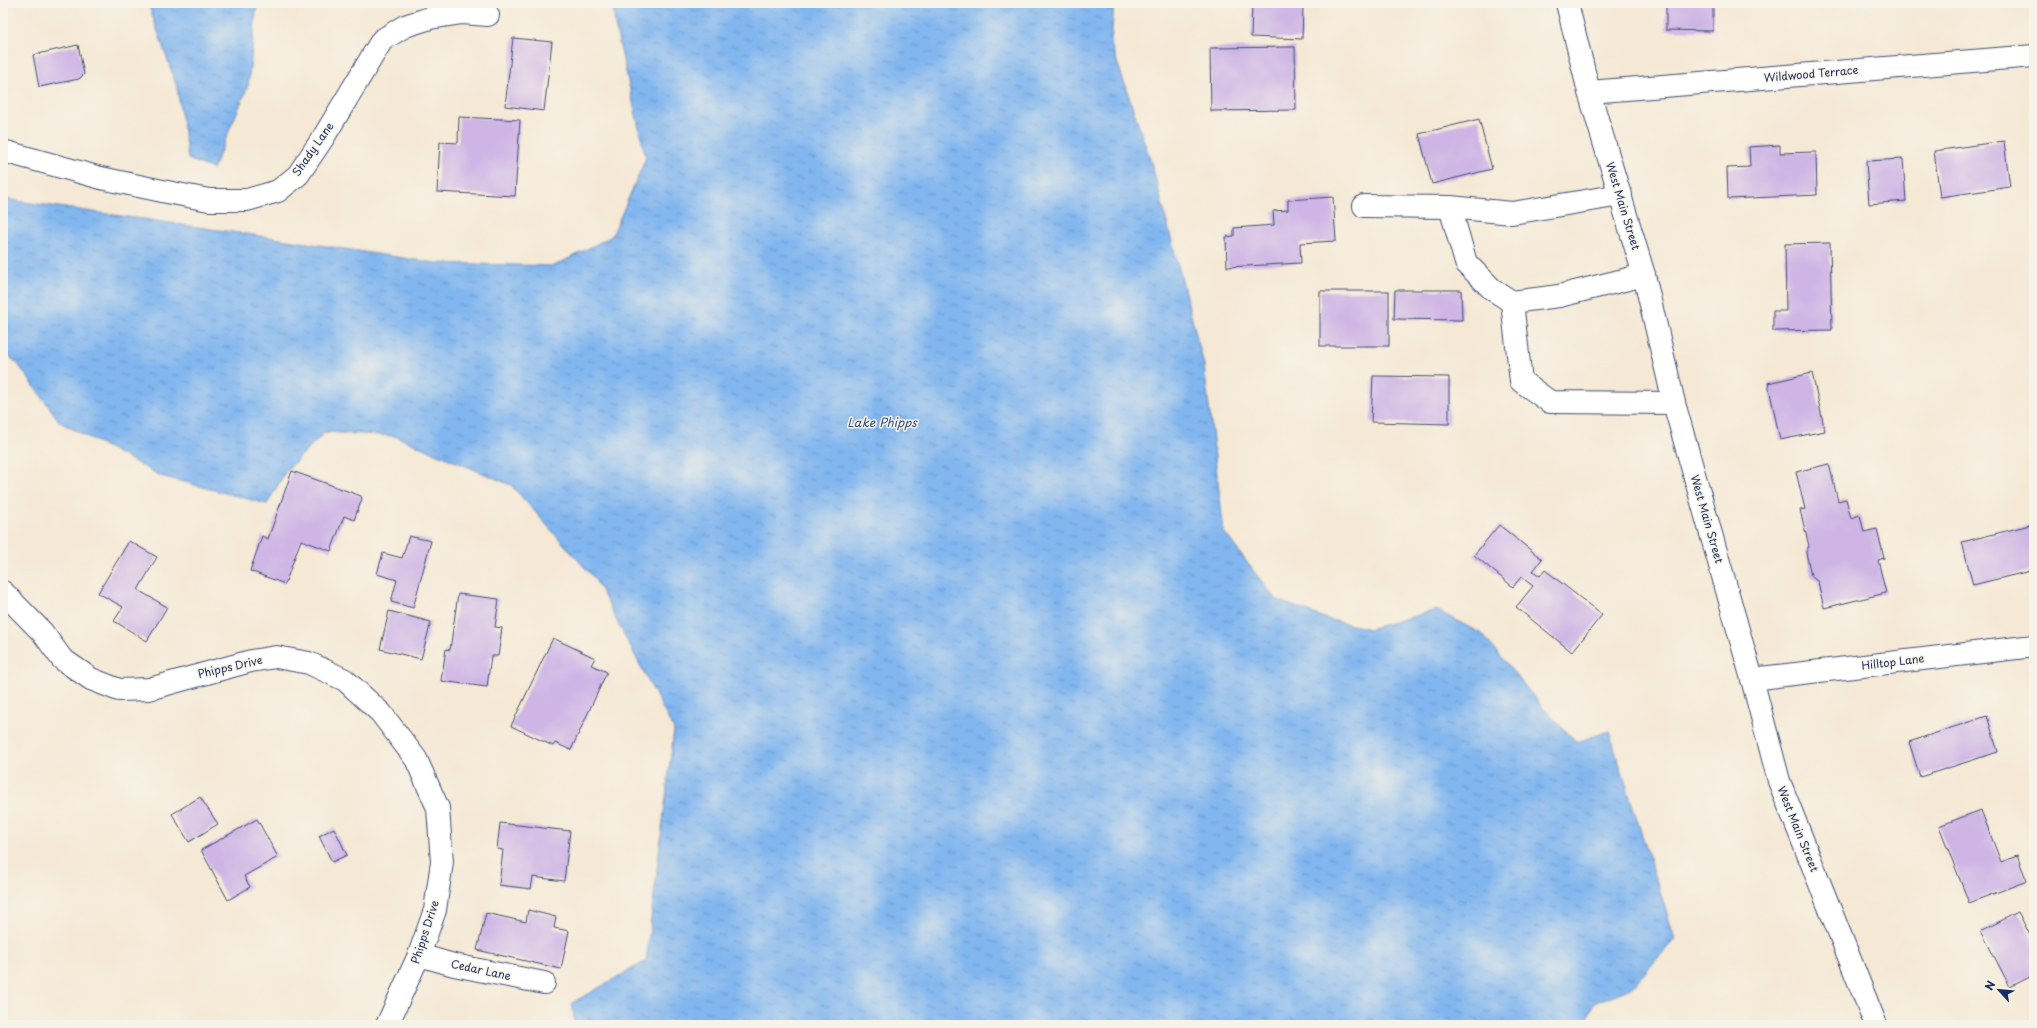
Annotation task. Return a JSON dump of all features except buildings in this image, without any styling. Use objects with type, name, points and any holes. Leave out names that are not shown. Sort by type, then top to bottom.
[{"type":"street","name":"West Main Street","points":[[1567,3],[1589,92],[1644,276],[1674,403],[1752,679],[1779,781],[1876,1025]]},
{"type":"street","name":"Shady Lane","points":[[3,151],[101,178],[167,192],[209,200],[247,200],[278,191],[298,175],[323,138],[382,40],[405,26],[430,18],[462,13],[488,15]]},
{"type":"street","name":"Wildwood Terrace","points":[[1589,92],[2034,56]]},
{"type":"street","points":[[1364,206],[1450,207],[1512,213],[1621,195]]},
{"type":"street","points":[[1450,207],[1466,263],[1492,289],[1512,302],[1559,296],[1644,276]]},
{"type":"street","points":[[1512,302],[1521,381],[1550,402],[1674,403]]},
{"type":"street","name":"Phipps Drive","points":[[3,592],[43,633],[62,659],[91,679],[119,690],[149,689],[251,660],[276,657],[309,663],[345,680],[381,713],[416,759],[438,808],[442,862],[435,910],[419,955],[387,1025]]},
{"type":"street","name":"Hilltop Lane","points":[[1752,679],[2034,646]]},
{"type":"street","name":"Cedar Lane","points":[[419,955],[454,965],[544,983]]},
{"type":"water","points":[[148,3],[257,3],[248,86],[213,169],[188,159],[177,87]]},
{"type":"water","name":"Lake Phipps","points":[[613,3],[1114,3],[1111,44],[1152,165],[1204,365],[1224,532],[1275,599],[1327,619],[1369,629],[1436,610],[1482,634],[1543,708],[1577,742],[1609,731],[1675,939],[1631,988],[1594,1003],[1584,1025],[575,1025],[572,1003],[646,961],[674,730],[595,579],[511,485],[395,436],[325,432],[286,471],[267,504],[161,476],[60,422],[18,364],[3,351],[3,199],[435,263],[554,266],[612,236],[646,158],[615,25]]}]
